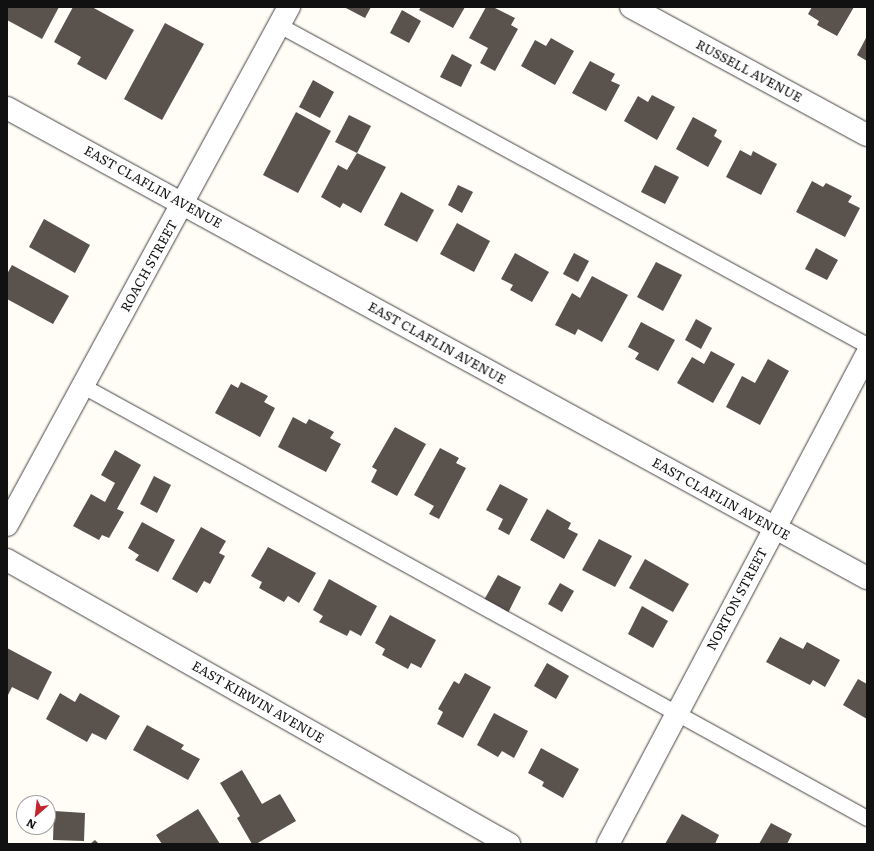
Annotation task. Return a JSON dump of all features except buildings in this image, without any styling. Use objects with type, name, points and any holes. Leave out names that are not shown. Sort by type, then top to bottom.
[{"type":"street","name":"RUSSELL AVENUE","points":[[631,7],[867,135]]},
{"type":"street","name":"ROACH STREET","points":[[7,525],[284,16]]},
{"type":"street","name":"EAST CLAFLIN AVENUE","points":[[7,108],[867,578]]},
{"type":"street","name":"NORTON STREET","points":[[608,844],[867,354]]},
{"type":"street","name":"EAST KIRWIN AVENUE","points":[[7,560],[508,844]]},
{"type":"lane","points":[[284,16],[867,346]]},
{"type":"lane","points":[[83,386],[540,640],[678,711],[867,818]]}]
